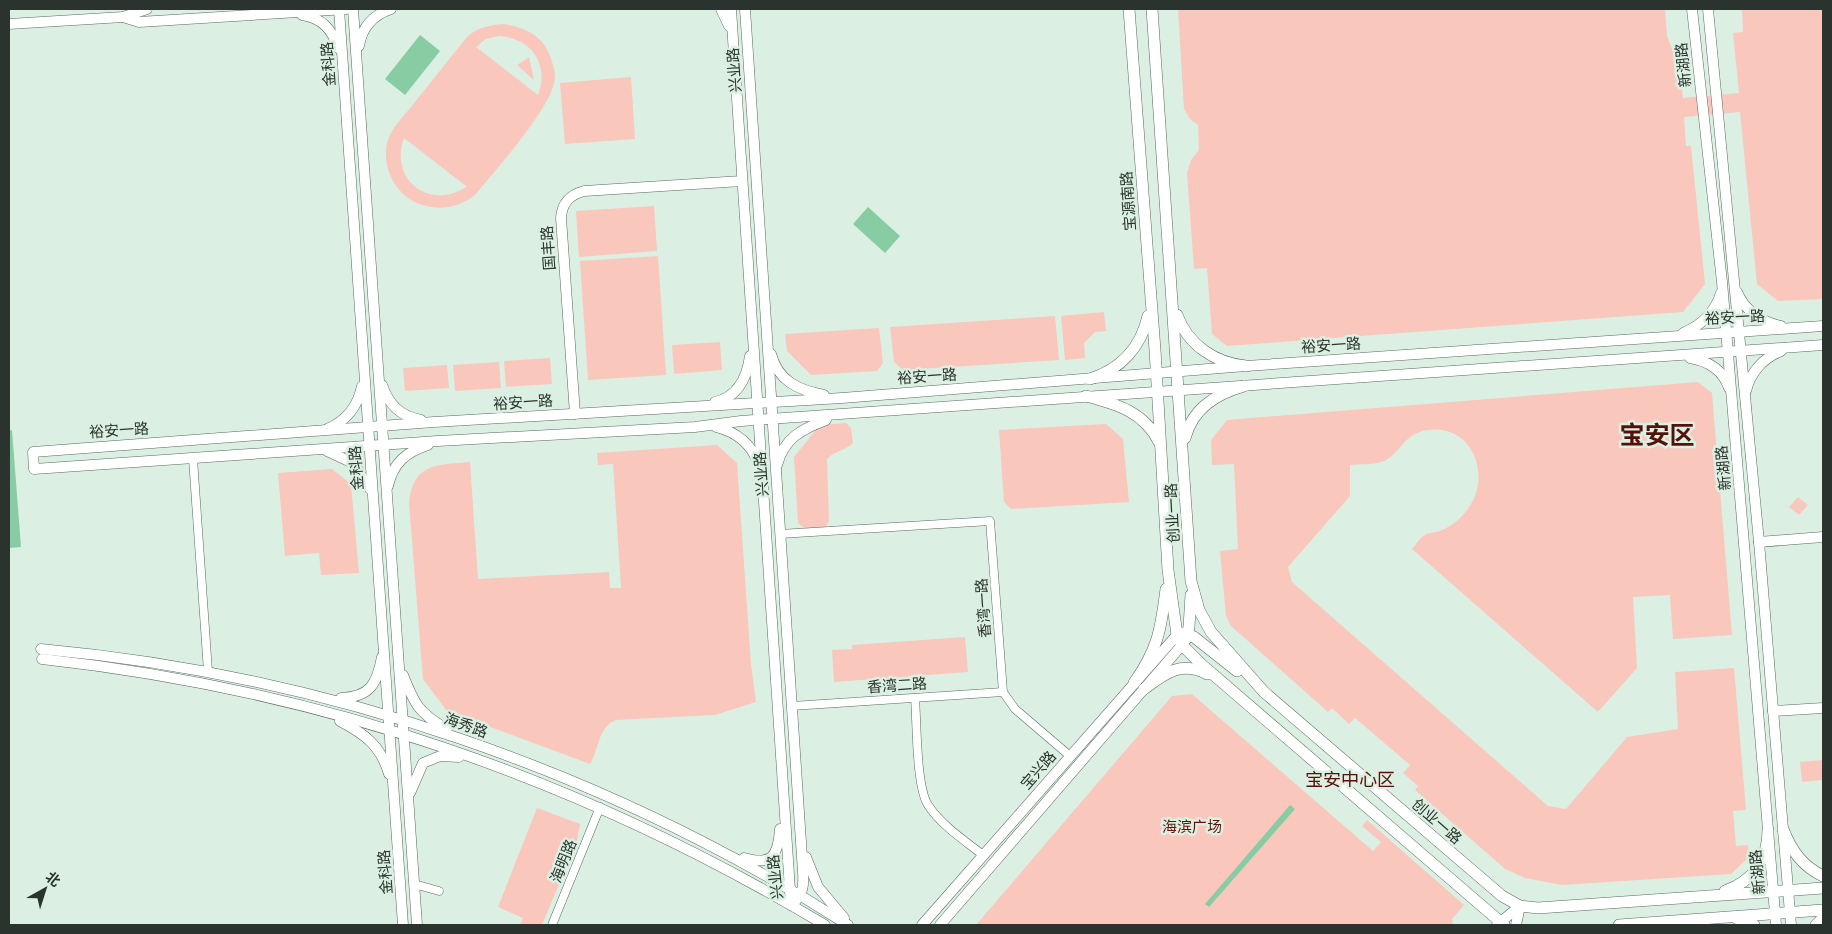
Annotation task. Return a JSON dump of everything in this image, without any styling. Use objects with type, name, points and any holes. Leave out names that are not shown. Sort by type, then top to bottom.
[{"type":"main road","points":[[9,24],[123,17],[147,9]]},
{"type":"main road","points":[[123,17],[139,22],[342,9]]},
{"type":"main road","name":"金科路","points":[[342,9],[343,64],[404,925]]},
{"type":"main road","name":"金科路","points":[[353,9],[417,925]]},
{"type":"main road","points":[[358,67],[361,38],[367,25],[375,16],[392,9]]},
{"type":"main road","points":[[721,9],[733,39]]},
{"type":"main road","name":"兴业路","points":[[731,9],[791,905]]},
{"type":"main road","name":"兴业路","points":[[745,9],[770,402],[802,844],[804,885],[800,896],[791,905]]},
{"type":"main road","points":[[747,37],[751,9]]},
{"type":"main road","points":[[1152,9],[1180,390]]},
{"type":"main road","name":"新湖路","points":[[1692,9],[1722,282],[1750,597],[1776,925]]},
{"type":"main road","name":"新湖路","points":[[1708,9],[1764,597],[1791,925]]},
{"type":"main road","name":"宝源南路","points":[[1128,12],[1158,391]]},
{"type":"main road","points":[[288,13],[310,16],[325,24],[333,34],[343,64]]},
{"type":"main road","name":"国丰路","points":[[575,414],[561,218],[566,200],[573,194],[584,191],[742,181]]},
{"type":"main road","points":[[1719,254],[1724,260],[1730,258],[1731,253]]},
{"type":"main road","points":[[1734,280],[1739,297],[1751,312],[1775,324],[1792,328]]},
{"type":"main road","points":[[1676,335],[1698,325],[1711,314],[1718,300],[1722,282]]},
{"type":"main road","points":[[1173,302],[1183,328],[1197,345],[1224,362],[1246,366]]},
{"type":"main road","points":[[1090,379],[1118,365],[1134,348],[1144,330],[1150,304]]},
{"type":"main road","name":"裕安一路","points":[[193,460],[34,469],[33,452],[434,422],[842,398],[1246,366],[1823,326]]},
{"type":"main road","points":[[766,328],[772,358],[779,372],[788,382],[804,390],[842,398]]},
{"type":"main road","points":[[695,406],[719,401],[734,394],[740,387],[747,370],[752,330]]},
{"type":"main road","points":[[695,428],[758,420],[1823,345]]},
{"type":"main road","points":[[1744,397],[1750,378],[1762,363],[1778,352],[1796,348]]},
{"type":"main road","points":[[1676,356],[1697,359],[1715,367],[1723,376],[1732,398]]},
{"type":"main road","points":[[320,432],[334,426],[352,411],[359,397],[364,372]]},
{"type":"main road","points":[[378,374],[387,398],[398,411],[412,418],[434,422]]},
{"type":"main road","points":[[1183,444],[1194,417],[1206,404],[1221,394],[1244,386]]},
{"type":"main road","name":"创业一路","points":[[1180,390],[1191,581],[1199,610],[1211,632],[1264,692],[1492,888],[1520,906],[1538,908],[1823,888]]},
{"type":"main road","name":"创业一路","points":[[1158,391],[1168,570],[1182,638]]},
{"type":"main road","points":[[1086,396],[1118,405],[1134,412],[1151,428],[1162,448]]},
{"type":"main road","points":[[776,473],[781,453],[793,436],[811,425],[841,415]]},
{"type":"main road","points":[[193,460],[438,441],[716,427],[737,435],[753,452],[762,476]]},
{"type":"main road","points":[[386,494],[392,472],[400,460],[412,451],[438,441]]},
{"type":"main road","points":[[321,449],[341,456],[352,463],[361,472],[373,493]]},
{"type":"main road","points":[[1759,542],[1823,537]]},
{"type":"main road","points":[[1139,686],[1158,640],[1168,570]]},
{"type":"main road","points":[[1182,638],[1191,581]]},
{"type":"main road","points":[[1750,597],[1752,592],[1757,590],[1764,597]]},
{"type":"main road","points":[[1182,638],[1223,683],[1500,924],[1520,906]]},
{"type":"main road","points":[[1182,638],[1264,692]]},
{"type":"main road","name":"宝兴路","points":[[940,925],[1139,686],[1182,638]]},
{"type":"main road","points":[[331,699],[352,698],[368,691],[378,674],[384,644]]},
{"type":"main road","name":"海秀路","points":[[41,648],[113,655],[208,671],[331,699],[403,719],[577,784],[684,832],[790,889],[850,925]]},
{"type":"main road","name":"海秀路","points":[[42,660],[112,667],[178,678],[312,707],[480,759],[600,807],[689,848],[825,925]]},
{"type":"main road","points":[[399,666],[414,703],[424,714],[479,746]]},
{"type":"main road","points":[[1139,686],[1183,667],[1200,670],[1223,683]]},
{"type":"main road","name":"宝兴路","points":[[922,925],[1070,756],[1139,686]]},
{"type":"main road","points":[[312,707],[357,729],[370,739],[383,758],[394,794]]},
{"type":"main road","points":[[1773,711],[1823,708]]},
{"type":"main road","points":[[408,798],[418,769],[426,760],[440,756],[480,759]]},
{"type":"main road","points":[[725,853],[759,862],[773,856],[778,848],[784,806]]},
{"type":"main road","points":[[1783,829],[1798,857],[1808,868],[1823,876]]},
{"type":"main road","points":[[1716,895],[1736,887],[1752,875],[1763,859],[1768,840],[1768,830]]},
{"type":"main road","points":[[802,844],[818,887],[850,925]]},
{"type":"main road","points":[[1516,925],[1520,906]]},
{"type":"main road","points":[[1619,925],[1823,910]]},
{"type":"main road","points":[[1722,916],[1742,919],[1754,925]]},
{"type":"main road","points":[[1816,925],[1823,918]]},
{"type":"street","points":[[193,460],[208,671]]},
{"type":"street","name":"香湾一路","points":[[780,534],[990,521],[1003,692]]},
{"type":"street","points":[[1003,692],[1019,713],[1070,756]]},
{"type":"street","name":"香湾二路","points":[[792,706],[1003,692]]},
{"type":"street","points":[[915,698],[922,786],[926,801],[937,816],[983,855]]},
{"type":"street","name":"海明路","points":[[552,925],[600,807]]},
{"type":"street","points":[[414,884],[439,891]]},
{"type":"green space","points":[[1178,9],[1665,9],[1667,36],[1679,67],[1683,98],[1739,93],[1733,33],[1743,32],[1742,9],[1823,9],[1823,299],[1778,301],[1757,284],[1740,112],[1684,117],[1686,146],[1691,146],[1705,284],[1683,312],[1227,346],[1212,334],[1207,268],[1194,269],[1187,173],[1191,160],[1199,150],[1198,125],[1190,119],[1184,109]]},
{"type":"green space","points":[[504,24],[523,29],[535,35],[548,51],[555,77],[545,104],[509,154],[470,199],[442,208],[419,204],[410,200],[396,185],[388,167],[386,147],[391,133],[467,37],[480,29]],"holes":[[[499,36],[520,42],[529,47],[535,55],[541,73],[538,95],[476,47],[486,39]],[[404,138],[466,186],[466,187],[452,193],[439,195],[426,193],[416,187],[407,178],[402,166],[401,153]]]},
{"type":"green space","points":[[529,57],[534,80],[517,65]]},
{"type":"green space","points":[[631,77],[635,139],[565,144],[560,83]]},
{"type":"green space","points":[[654,206],[657,251],[579,257],[576,211]]},
{"type":"green space","points":[[658,256],[666,375],[588,380],[580,261]]},
{"type":"green space","points":[[1104,312],[1106,331],[1095,332],[1084,343],[1085,358],[1065,360],[1061,316]]},
{"type":"green space","points":[[1055,316],[1059,360],[903,370],[894,362],[890,327]]},
{"type":"green space","points":[[879,328],[883,363],[877,371],[811,375],[787,351],[785,334]]},
{"type":"green space","points":[[720,342],[722,370],[674,374],[672,345]]},
{"type":"green space","points":[[550,358],[552,384],[506,387],[504,361]]},
{"type":"green space","points":[[499,362],[501,388],[455,391],[453,365]]},
{"type":"green space","points":[[447,365],[449,388],[405,391],[403,368]]},
{"type":"green space","points":[[1698,382],[1712,393],[1732,635],[1673,639],[1670,595],[1633,597],[1637,668],[1598,712],[1412,549],[1423,536],[1445,529],[1457,521],[1475,497],[1478,483],[1478,468],[1474,455],[1467,444],[1456,435],[1443,430],[1419,432],[1384,461],[1372,464],[1350,465],[1350,496],[1288,567],[1292,582],[1548,806],[1566,809],[1627,737],[1678,729],[1675,672],[1734,668],[1746,810],[1733,811],[1736,846],[1748,845],[1749,857],[1731,874],[1562,885],[1525,878],[1505,869],[1415,790],[1418,786],[1403,773],[1410,765],[1355,718],[1349,724],[1332,708],[1328,712],[1231,626],[1226,616],[1220,551],[1238,549],[1234,464],[1212,465],[1211,440],[1227,420]]},
{"type":"green space","points":[[846,423],[851,428],[853,443],[827,459],[829,521],[825,528],[804,528],[798,523],[794,457],[820,425]]},
{"type":"green space","points":[[1106,424],[1123,439],[1129,502],[1011,509],[1004,502],[999,430]]},
{"type":"green space","points":[[717,445],[737,463],[751,664],[756,702],[715,715],[616,720],[605,728],[602,733],[590,764],[447,711],[423,679],[409,503],[415,480],[421,473],[437,466],[470,462],[478,579],[609,572],[610,588],[621,588],[613,464],[598,465],[597,453]]},
{"type":"green space","points":[[332,469],[351,484],[359,573],[321,575],[319,553],[285,556],[278,473]]},
{"type":"green space","points":[[1798,497],[1808,505],[1799,515],[1789,507]]},
{"type":"green space","points":[[965,637],[968,672],[834,682],[832,650],[852,649],[852,645]]},
{"type":"green space","name":"海滨广场","points":[[1192,694],[1373,851],[1381,842],[1362,826],[1367,820],[1464,905],[1452,919],[1453,925],[976,925],[1172,696]]},
{"type":"green space","points":[[1823,760],[1823,780],[1802,782],[1800,762]]},
{"type":"green space","points":[[537,808],[580,824],[577,841],[542,925],[520,925],[523,918],[498,907]]},
{"type":"shaded area","points":[[420,35],[440,51],[405,95],[385,79]]},
{"type":"shaded area","points":[[868,207],[900,236],[885,253],[853,224]]},
{"type":"shaded area","points":[[12,430],[21,547],[9,548],[9,431]]},
{"type":"shaded area","points":[[1290,805],[1295,809],[1209,907],[1205,904]]},
{"type":"district","name":"宝安区","points":[[1657,434]]},
{"type":"district","name":"宝安中心区","points":[[1350,779]]}]
